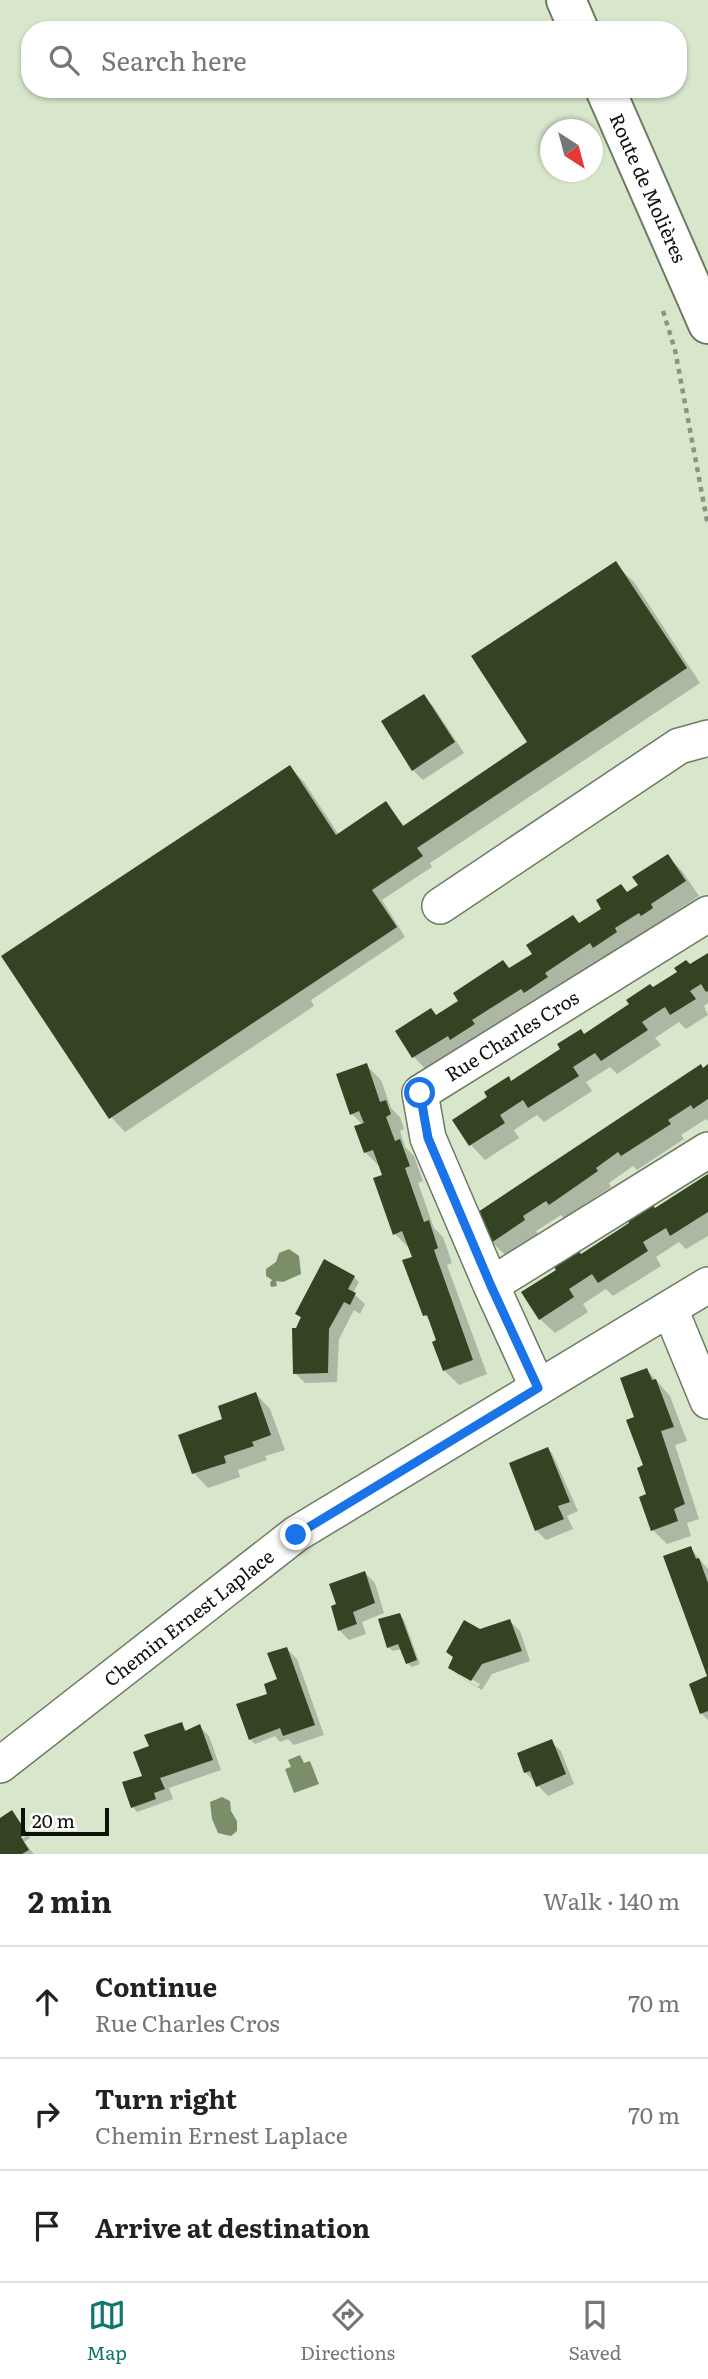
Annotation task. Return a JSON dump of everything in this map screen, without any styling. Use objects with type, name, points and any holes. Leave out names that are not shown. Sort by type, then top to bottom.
[{"type":"main road","points":[[566,0],[575,21]]},
{"type":"main road","name":"Route de Molières","points":[[609,98],[708,324]]},
{"type":"street","points":[[440,906],[679,746],[708,737]]},
{"type":"street","name":"Rue Charles Cros","points":[[538,1388],[428,1138],[420,1093],[708,914]]},
{"type":"street","points":[[491,1286],[708,1150]]},
{"type":"street","name":"Chemin Ernest Laplace","points":[[0,1765],[296,1535],[708,1285]]},
{"type":"street","points":[[670,1309],[708,1401]]},
{"type":"path","points":[[660,301],[675,351],[708,526]]},
{"type":"shaded area","points":[[289,1249],[299,1256],[301,1274],[283,1282],[276,1281],[277,1286],[271,1287],[272,1280],[266,1276],[266,1269],[276,1262],[279,1253]]},
{"type":"shaded area","points":[[300,1755],[304,1763],[310,1761],[319,1784],[294,1793],[285,1769],[291,1767],[288,1760]]},
{"type":"shaded area","points":[[222,1797],[230,1801],[231,1811],[237,1821],[237,1831],[231,1836],[218,1833],[212,1819],[210,1802]]},
{"type":"building","points":[[616,561],[687,668],[417,848],[423,856],[372,890],[397,927],[109,1119],[1,956],[290,765],[336,835],[386,801],[403,826],[527,742],[471,656]]},
{"type":"building","points":[[424,694],[455,742],[412,771],[381,721]]},
{"type":"building","points":[[668,854],[686,881],[651,904],[653,908],[615,928],[617,932],[593,948],[590,943],[545,973],[548,977],[524,993],[521,989],[472,1020],[475,1024],[450,1040],[448,1036],[412,1058],[395,1031],[431,1008],[436,1015],[458,1001],[453,993],[503,960],[509,968],[532,954],[526,945],[573,915],[579,923],[601,909],[596,900],[621,884],[627,892],[638,885],[632,877]]},
{"type":"building","points":[[708,953],[708,991],[706,992],[701,984],[690,991],[696,999],[670,1015],[665,1007],[642,1022],[648,1030],[601,1061],[595,1053],[573,1067],[579,1076],[528,1108],[523,1100],[500,1115],[505,1123],[469,1146],[452,1120],[487,1097],[484,1092],[509,1076],[511,1081],[560,1049],[557,1044],[581,1029],[584,1034],[629,1004],[626,1000],[650,984],[653,987],[677,972],[674,968],[686,960],[690,964]]},
{"type":"building","points":[[367,1063],[380,1102],[386,1100],[391,1114],[386,1117],[395,1141],[400,1139],[410,1166],[405,1168],[424,1222],[429,1220],[438,1248],[434,1250],[473,1360],[443,1371],[432,1342],[436,1340],[427,1315],[423,1316],[402,1260],[412,1257],[402,1231],[393,1235],[373,1178],[382,1175],[373,1150],[364,1153],[354,1126],[364,1123],[359,1111],[350,1115],[336,1074]]},
{"type":"building","points":[[701,1064],[703,1068],[708,1064],[708,1099],[693,1109],[691,1105],[668,1120],[671,1124],[621,1156],[618,1152],[596,1168],[598,1171],[549,1205],[546,1201],[523,1216],[525,1220],[491,1243],[472,1216]]},
{"type":"building","points":[[708,1174],[708,1212],[670,1236],[666,1228],[643,1242],[648,1251],[598,1283],[592,1274],[569,1289],[574,1297],[539,1320],[521,1292],[556,1270],[553,1265],[578,1250],[581,1254],[629,1223],[627,1219],[651,1203],[655,1208]]},
{"type":"building","points":[[324,1259],[355,1276],[348,1289],[356,1293],[350,1305],[344,1302],[329,1329],[328,1373],[293,1374],[292,1328],[296,1328],[301,1317],[295,1314]]},
{"type":"building","points":[[647,1368],[652,1380],[656,1379],[674,1427],[661,1431],[685,1504],[674,1509],[678,1521],[651,1531],[639,1497],[646,1494],[637,1468],[643,1465],[626,1420],[634,1417],[620,1378]]},
{"type":"building","points":[[256,1392],[271,1435],[252,1442],[254,1446],[224,1456],[226,1463],[192,1474],[178,1435],[222,1419],[218,1406]]},
{"type":"building","points":[[548,1447],[570,1502],[558,1506],[564,1519],[535,1531],[509,1463]]},
{"type":"building","points":[[691,1546],[696,1559],[699,1558],[708,1583],[708,1711],[700,1714],[689,1684],[707,1676],[663,1556]]},
{"type":"building","points":[[365,1571],[375,1603],[353,1612],[357,1624],[338,1631],[331,1606],[336,1604],[329,1584]]},
{"type":"building","points":[[400,1613],[417,1660],[406,1664],[398,1644],[387,1648],[378,1619]]},
{"type":"building","points":[[510,1619],[522,1651],[482,1664],[471,1681],[448,1668],[453,1657],[446,1652],[464,1620],[480,1629]]},
{"type":"building","points":[[287,1647],[315,1725],[283,1736],[280,1728],[249,1740],[236,1704],[267,1694],[264,1684],[277,1679],[267,1653]]},
{"type":"building","points":[[182,1722],[185,1731],[200,1724],[213,1760],[160,1778],[165,1789],[154,1793],[156,1799],[131,1808],[122,1782],[142,1776],[133,1752],[149,1746],[144,1735]]},
{"type":"building","points":[[552,1739],[566,1774],[536,1787],[530,1771],[524,1773],[517,1753]]},
{"type":"building","points":[[12,1810],[27,1833],[21,1837],[29,1850],[22,1854],[0,1854],[0,1818]]},
{"type":"route","points":[[296,1535],[538,1388],[428,1138],[420,1093]]}]
